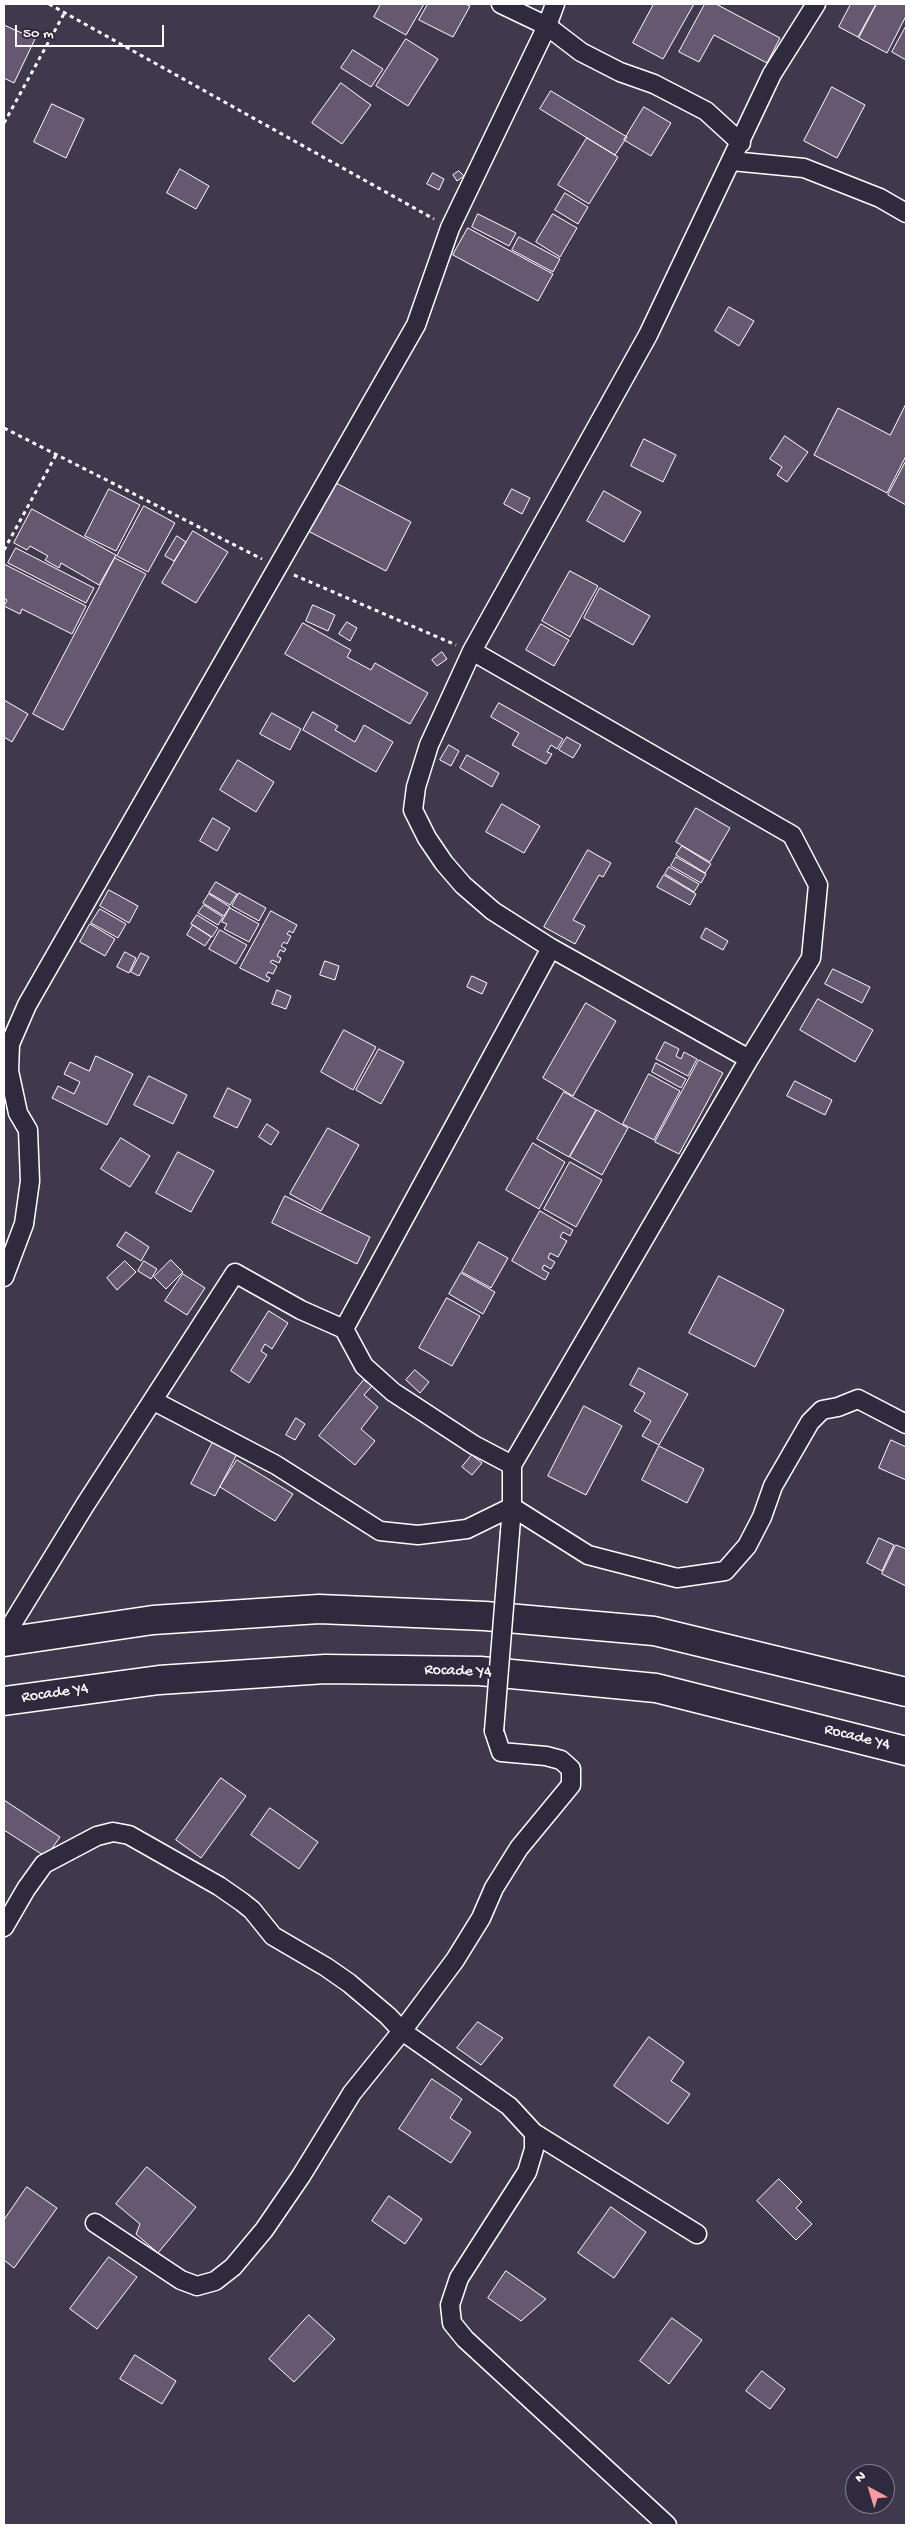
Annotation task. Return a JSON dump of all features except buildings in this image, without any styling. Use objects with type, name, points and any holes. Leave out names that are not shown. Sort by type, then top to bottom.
[{"type":"highway","points":[[4,1642],[153,1620],[319,1609],[485,1616],[654,1631],[906,1692]]},
{"type":"highway","name":"Rocade Y4","points":[[4,1701],[160,1680],[325,1669],[480,1672],[656,1688],[906,1751]]},
{"type":"street","points":[[501,4],[547,26],[581,52],[620,72],[654,84],[706,111],[740,144]]},
{"type":"street","points":[[4,1277],[24,1224],[30,1181],[28,1130],[18,1113],[9,1071],[10,1044],[27,1005],[276,567],[416,326],[450,228],[547,26],[555,4]]},
{"type":"street","points":[[749,1059],[551,948],[493,911],[463,885],[427,838],[413,810],[416,787],[429,745],[472,651],[648,335],[689,244],[732,161],[772,74],[816,4]]},
{"type":"street","points":[[732,161],[804,168],[880,198],[906,213]]},
{"type":"street","points":[[95,2223],[180,2280],[197,2286],[215,2281],[234,2267],[264,2230],[301,2176],[352,2093],[402,2032],[455,1960],[480,1918],[494,1888],[519,1848],[571,1785],[571,1769],[561,1760],[501,1752],[494,1732],[512,1507],[512,1465],[749,1059],[811,958],[818,885],[792,835],[472,651]]},
{"type":"street","points":[[344,1329],[551,948]]},
{"type":"street","points":[[4,1637],[85,1505],[235,1273],[301,1310],[344,1329],[364,1366],[393,1392],[474,1445],[512,1465]]},
{"type":"street","points":[[512,1507],[588,1555],[677,1578],[725,1571],[747,1546],[762,1517],[773,1486],[810,1422],[822,1410],[838,1407],[858,1399],[906,1424]]},
{"type":"street","points":[[154,1401],[276,1465],[380,1531],[418,1535],[467,1529],[512,1507]]},
{"type":"street","points":[[4,1927],[26,1888],[44,1864],[97,1836],[112,1832],[129,1835],[219,1886],[242,1902],[252,1910],[273,1936],[326,1967],[348,1983],[388,2016],[402,2032],[509,2106],[534,2133],[697,2234]]},
{"type":"street","points":[[534,2133],[534,2149],[527,2172],[459,2278],[450,2305],[452,2323],[465,2339],[667,2525]]},
{"type":"path","points":[[49,4],[450,228]]},
{"type":"path","points":[[4,123],[65,12]]},
{"type":"path","points":[[4,428],[276,567],[472,651]]},
{"type":"path","points":[[4,550],[56,455]]}]
